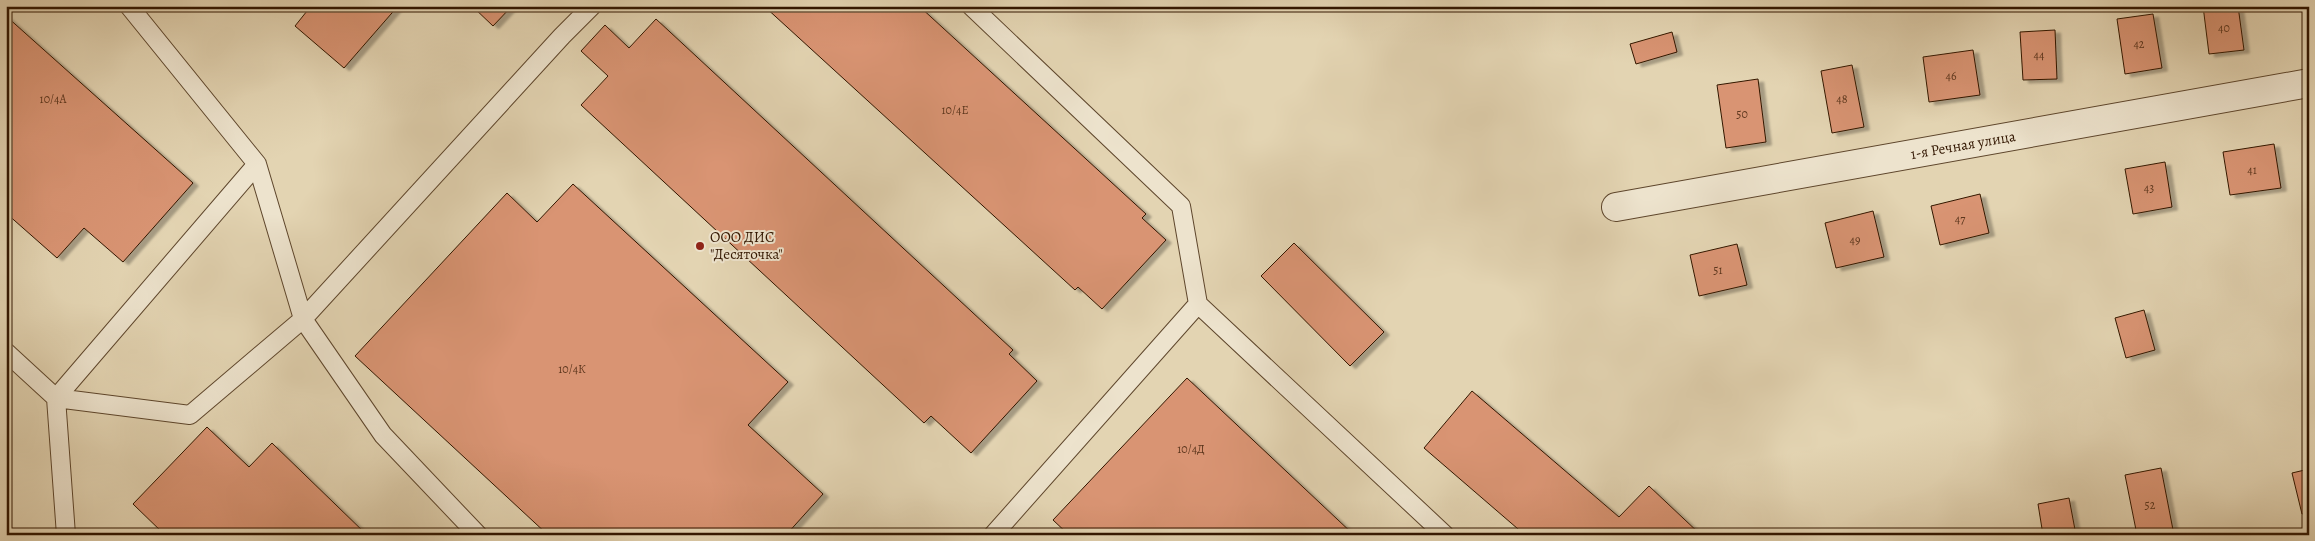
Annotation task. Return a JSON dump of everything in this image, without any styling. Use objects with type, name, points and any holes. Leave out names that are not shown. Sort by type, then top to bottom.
[{"type":"street","name":"1-я Речная улица","points":[[1616,207],[2309,83]]},
{"type":"lane","points":[[128,6],[257,164],[304,319],[383,435],[478,535]]},
{"type":"lane","points":[[6,352],[56,398],[190,415],[304,319],[562,36],[592,6]]},
{"type":"lane","points":[[971,6],[1181,206],[1198,304],[1445,535]]},
{"type":"lane","points":[[66,535],[56,398],[257,164]]},
{"type":"lane","points":[[993,535],[1198,304]]},
{"type":"building","points":[[311,6],[398,6],[344,68],[295,26]]},
{"type":"building","points":[[472,6],[512,6],[493,26]]},
{"type":"building","points":[[764,6],[919,6],[1146,214],[1142,218],[1166,240],[1102,309],[1078,287],[1075,290]]},
{"type":"building","points":[[2203,6],[2238,6],[2244,50],[2209,54]]},
{"type":"building","points":[[2153,14],[2162,68],[2125,74],[2117,19]]},
{"type":"building","points":[[6,16],[193,183],[123,262],[84,228],[57,258],[6,213]]},
{"type":"building","points":[[656,19],[1013,350],[1009,354],[1037,381],[971,453],[931,416],[924,423],[581,105],[608,76],[581,51],[605,25],[629,48]]},
{"type":"building","points":[[2055,30],[2057,79],[2023,80],[2020,32]]},
{"type":"building","points":[[1672,32],[1677,52],[1636,64],[1630,44]]},
{"type":"building","points":[[1973,50],[1980,95],[1929,102],[1923,57]]},
{"type":"building","points":[[1852,65],[1864,127],[1832,133],[1821,71]]},
{"type":"building","points":[[1758,79],[1766,142],[1726,148],[1717,85]]},
{"type":"building","points":[[2274,144],[2281,188],[2230,195],[2223,152]]},
{"type":"building","points":[[2165,162],[2172,207],[2133,214],[2125,169]]},
{"type":"building","points":[[573,184],[788,382],[748,425],[823,494],[786,535],[548,535],[355,356],[507,193],[537,222]]},
{"type":"building","points":[[1980,194],[1989,233],[1940,245],[1931,206]]},
{"type":"building","points":[[1873,211],[1884,257],[1836,268],[1825,223]]},
{"type":"building","points":[[1294,243],[1384,332],[1350,366],[1261,276]]},
{"type":"building","points":[[1737,244],[1747,285],[1699,296],[1690,255]]},
{"type":"building","points":[[2144,310],[2155,350],[2126,358],[2115,318]]},
{"type":"building","points":[[1187,378],[1354,535],[1069,535],[1053,520]]},
{"type":"building","points":[[1472,391],[1619,517],[1649,486],[1701,535],[1525,535],[1424,448]]},
{"type":"building","points":[[207,427],[249,467],[272,443],[367,535],[165,535],[133,504]]},
{"type":"building","points":[[2161,468],[2174,535],[2137,535],[2125,475]]},
{"type":"building","points":[[2309,469],[2309,512],[2302,514],[2292,473]]},
{"type":"building","points":[[2069,498],[2076,535],[2043,535],[2038,504]]},
{"type":"place","name":"ООО ДИС \"Десяточка\"","points":[[700,246]]}]
